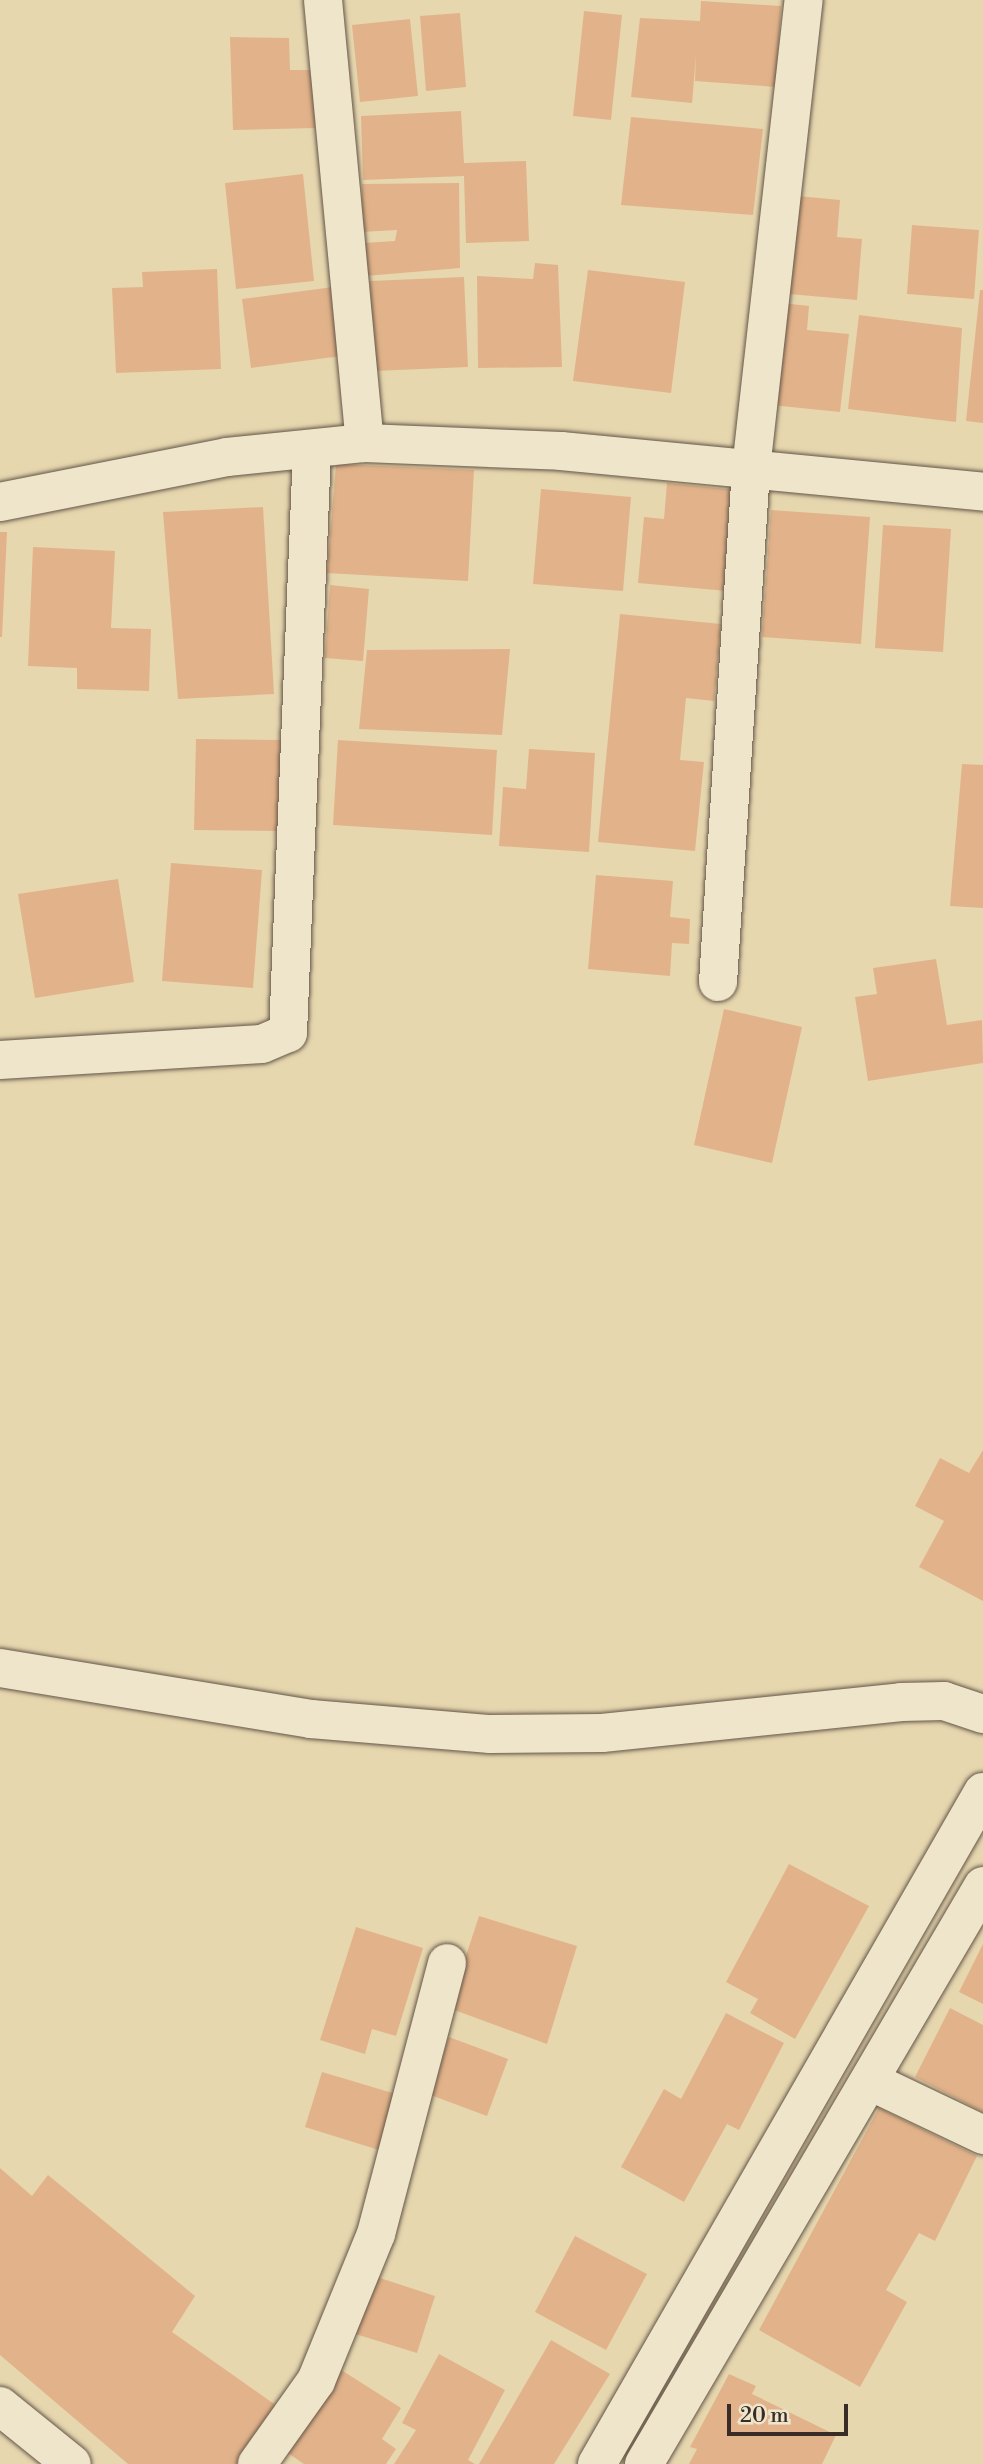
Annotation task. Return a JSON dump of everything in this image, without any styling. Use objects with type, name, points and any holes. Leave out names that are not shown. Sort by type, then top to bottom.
[{"type":"street","points":[[323,0],[365,443]]},
{"type":"street","points":[[718,982],[751,469],[804,0]]},
{"type":"street","points":[[0,502],[227,457],[365,443],[561,451],[983,492]]},
{"type":"street","points":[[0,1060],[262,1044],[282,1040],[288,1033],[312,450]]},
{"type":"street","points":[[0,1668],[311,1719],[490,1734],[601,1733],[901,1702],[944,1701],[983,1714]]},
{"type":"street","points":[[597,2464],[983,1792]]},
{"type":"street","points":[[644,2464],[872,2082],[983,1886]]},
{"type":"street","points":[[257,2464],[316,2381],[376,2234],[447,1963]]},
{"type":"street","points":[[872,2082],[983,2135]]},
{"type":"street","points":[[0,2406],[72,2464]]},
{"type":"building","points":[[701,1],[781,6],[776,87],[695,81],[696,55],[692,103],[631,97],[640,18],[700,21]]},
{"type":"building","points":[[584,11],[622,15],[611,120],[573,116]]},
{"type":"building","points":[[460,13],[466,87],[426,91],[420,16]]},
{"type":"building","points":[[410,19],[418,96],[360,102],[352,25]]},
{"type":"building","points":[[230,37],[289,38],[290,70],[314,70],[315,128],[233,130]]},
{"type":"building","points":[[461,111],[464,163],[526,161],[529,241],[466,243],[464,176],[363,180],[361,116]]},
{"type":"building","points":[[631,117],[763,129],[753,215],[621,205]]},
{"type":"building","points":[[303,174],[314,281],[236,289],[225,183]]},
{"type":"building","points":[[459,183],[460,268],[366,276],[364,243],[395,241],[397,230],[361,232],[362,184]]},
{"type":"building","points":[[798,196],[840,200],[837,237],[862,239],[857,300],[789,294]]},
{"type":"building","points":[[912,225],[979,230],[974,299],[907,294]]},
{"type":"building","points":[[535,263],[558,265],[562,367],[478,368],[477,276],[533,279]]},
{"type":"building","points":[[217,269],[221,369],[116,373],[112,288],[143,287],[142,272]]},
{"type":"building","points":[[588,270],[685,282],[671,393],[573,381]]},
{"type":"building","points":[[464,277],[468,367],[374,371],[370,281]]},
{"type":"building","points":[[333,287],[341,356],[251,368],[242,299]]},
{"type":"building","points":[[980,290],[983,290],[983,423],[966,421]]},
{"type":"building","points":[[782,303],[809,306],[807,330],[849,334],[840,412],[771,405]]},
{"type":"building","points":[[859,315],[962,328],[956,422],[848,409]]},
{"type":"building","points":[[336,464],[474,470],[468,581],[327,573]]},
{"type":"building","points":[[667,483],[736,490],[727,591],[638,583],[644,517],[664,519]]},
{"type":"building","points":[[541,489],[631,497],[623,591],[533,584]]},
{"type":"building","points":[[263,507],[274,694],[178,699],[163,512]]},
{"type":"building","points":[[771,510],[870,517],[861,644],[762,637]]},
{"type":"building","points":[[883,525],[951,529],[943,652],[875,648]]},
{"type":"building","points":[[0,532],[7,532],[2,637],[0,637]]},
{"type":"building","points":[[33,547],[115,551],[111,628],[151,629],[149,691],[77,689],[77,668],[28,666]]},
{"type":"building","points":[[330,585],[369,589],[363,661],[325,658]]},
{"type":"building","points":[[620,614],[721,624],[714,701],[686,698],[680,760],[704,762],[695,851],[598,842]]},
{"type":"building","points":[[510,649],[502,735],[359,729],[367,650]]},
{"type":"building","points":[[196,739],[284,740],[283,831],[194,830]]},
{"type":"building","points":[[338,740],[497,750],[492,835],[333,825]]},
{"type":"building","points":[[529,749],[595,753],[589,852],[499,846],[503,787],[526,789]]},
{"type":"building","points":[[962,764],[983,765],[983,908],[950,906]]},
{"type":"building","points":[[171,863],[262,870],[253,988],[162,981]]},
{"type":"building","points":[[596,875],[673,881],[670,917],[690,919],[689,944],[672,943],[670,976],[588,969]]},
{"type":"building","points":[[118,879],[134,982],[35,998],[18,894]]},
{"type":"building","points":[[936,959],[947,1025],[982,1020],[983,1063],[868,1081],[855,997],[877,994],[873,968]]},
{"type":"building","points":[[724,1009],[802,1027],[772,1163],[694,1145]]},
{"type":"building","points":[[983,1450],[983,1601],[919,1567],[944,1521],[915,1506],[940,1458],[969,1473]]},
{"type":"building","points":[[789,1864],[869,1906],[795,2039],[750,2013],[758,1999],[726,1982]]},
{"type":"building","points":[[479,1916],[577,1946],[547,2044],[449,2008]]},
{"type":"building","points":[[356,1927],[423,1948],[396,2036],[372,2029],[365,2054],[320,2040]]},
{"type":"building","points":[[983,1944],[983,2004],[959,1992]]},
{"type":"building","points":[[950,2008],[983,2025],[983,2112],[915,2077]]},
{"type":"building","points":[[726,2013],[784,2043],[739,2130],[727,2124],[684,2202],[621,2167],[664,2089],[681,2099]]},
{"type":"building","points":[[449,2037],[508,2059],[487,2116],[428,2094]]},
{"type":"building","points":[[322,2072],[396,2094],[379,2150],[305,2127]]},
{"type":"building","points":[[879,2108],[977,2156],[935,2241],[919,2233],[886,2290],[907,2302],[860,2387],[759,2330]]},
{"type":"building","points":[[0,2168],[32,2196],[48,2175],[195,2296],[172,2332],[284,2411],[245,2464],[128,2464],[0,2355]]},
{"type":"building","points":[[575,2236],[647,2274],[606,2350],[535,2312]]},
{"type":"building","points":[[368,2274],[435,2296],[417,2353],[349,2332]]},
{"type":"building","points":[[551,2340],[610,2374],[554,2464],[479,2464]]},
{"type":"building","points":[[439,2354],[505,2390],[468,2460],[475,2464],[394,2464],[416,2430],[402,2423]]},
{"type":"building","points":[[335,2366],[401,2408],[382,2439],[396,2449],[386,2464],[304,2464],[282,2449]]},
{"type":"building","points":[[729,2374],[756,2386],[752,2394],[836,2435],[822,2464],[689,2464],[697,2449],[690,2447]]}]
